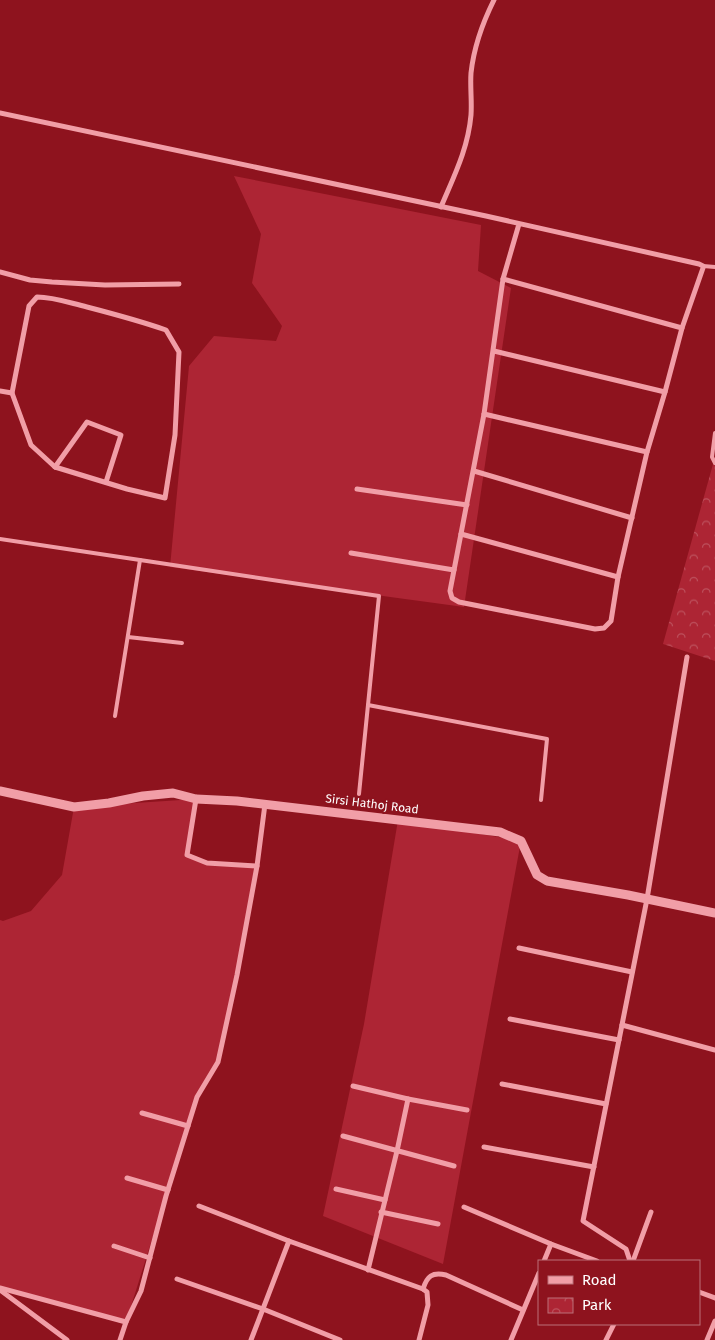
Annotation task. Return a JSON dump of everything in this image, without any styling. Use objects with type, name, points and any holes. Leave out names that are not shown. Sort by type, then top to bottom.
[{"type":"street","points":[[441,206],[462,158],[470,116],[471,73],[474,55],[479,33],[494,0]]},
{"type":"street","points":[[0,113],[441,206],[703,266],[682,328],[648,452],[618,576],[611,621],[604,628],[596,629],[459,602],[452,598],[450,591],[484,414],[504,278],[519,224]]},
{"type":"street","points":[[0,272],[30,280],[52,282],[105,285],[179,284]]},
{"type":"street","points":[[504,278],[682,328]]},
{"type":"street","points":[[37,297],[61,300],[133,319],[166,330],[179,352],[175,435],[165,498],[55,467],[31,445],[12,394],[29,306],[37,297]]},
{"type":"street","points":[[494,350],[665,392]]},
{"type":"street","points":[[0,391],[12,394]]},
{"type":"street","points":[[484,414],[648,452]]},
{"type":"street","points":[[55,467],[87,422],[121,435],[106,482]]},
{"type":"street","points":[[474,471],[632,518]]},
{"type":"street","points":[[357,489],[467,505]]},
{"type":"street","points":[[461,534],[618,576]]},
{"type":"street","points":[[351,553],[454,570]]},
{"type":"street","points":[[632,1260],[626,1249],[583,1221],[647,899],[687,657]]},
{"type":"street","name":"Sirsi Hathoj Road","points":[[0,792],[74,807],[109,803],[143,796],[173,794],[196,799],[265,804],[500,832],[521,840],[537,874],[547,881],[715,913]]},
{"type":"street","points":[[196,799],[186,855],[207,864],[257,866]]},
{"type":"street","points":[[120,1340],[126,1322],[141,1291],[168,1190],[197,1097],[218,1062],[237,975],[257,866],[265,804]]},
{"type":"street","points":[[519,948],[632,972]]},
{"type":"street","points":[[510,1019],[619,1040]]},
{"type":"street","points":[[622,1025],[715,1050]]},
{"type":"street","points":[[502,1084],[606,1104]]},
{"type":"street","points":[[353,1086],[467,1110]]},
{"type":"street","points":[[368,1270],[408,1099]]},
{"type":"street","points":[[142,1113],[188,1126]]},
{"type":"street","points":[[343,1136],[454,1166]]},
{"type":"street","points":[[484,1147],[594,1167]]},
{"type":"street","points":[[127,1178],[168,1190]]},
{"type":"street","points":[[336,1189],[385,1200]]},
{"type":"street","points":[[199,1206],[289,1241],[423,1289],[427,1292],[428,1305],[419,1340]]},
{"type":"street","points":[[464,1206],[551,1244],[595,1260]]},
{"type":"street","points":[[382,1212],[438,1224]]},
{"type":"street","points":[[632,1260],[651,1212]]},
{"type":"street","points":[[251,1340],[289,1241]]},
{"type":"street","points":[[544,1260],[551,1244]]},
{"type":"street","points":[[114,1246],[150,1258]]},
{"type":"street","points":[[423,1289],[426,1280],[439,1273],[523,1310]]},
{"type":"street","points":[[511,1340],[538,1275]]},
{"type":"street","points":[[177,1280],[263,1309],[340,1340]]},
{"type":"street","points":[[0,1289],[126,1322]]},
{"type":"street","points":[[0,1289],[67,1340]]},
{"type":"street","points":[[700,1292],[715,1298]]},
{"type":"street","points":[[707,1340],[715,1321]]},
{"type":"street","points":[[606,1340],[614,1325]]},
{"type":"lane","points":[[703,266],[715,267]]},
{"type":"lane","points":[[715,433],[712,458],[715,463]]},
{"type":"lane","points":[[0,539],[379,596],[359,794]]},
{"type":"lane","points":[[115,716],[140,560]]},
{"type":"lane","points":[[128,637],[182,643]]},
{"type":"lane","points":[[368,705],[547,739],[541,800]]},
{"type":"green space","points":[[234,176],[481,225],[478,271],[511,288],[464,607],[170,567],[189,366],[214,336],[276,341],[282,326],[252,283],[261,234]]},
{"type":"green space","points":[[715,457],[715,661],[663,644]]},
{"type":"green space","points":[[196,799],[187,855],[207,863],[257,866],[218,1062],[197,1097],[126,1322],[0,1288],[0,920],[3,921],[31,911],[62,875],[74,807]]},
{"type":"green space","points":[[398,820],[521,841],[443,1264],[323,1216],[364,1024]]}]
